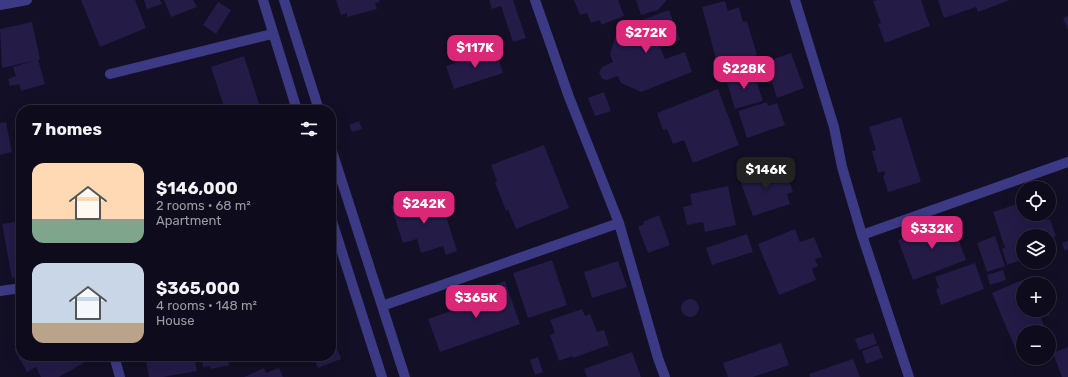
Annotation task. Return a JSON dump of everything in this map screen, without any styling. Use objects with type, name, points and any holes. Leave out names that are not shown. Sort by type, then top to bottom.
[{"type":"street","points":[[0,5],[27,0]]},
{"type":"street","points":[[263,0],[272,34],[295,105]]},
{"type":"street","points":[[284,0],[317,105]]},
{"type":"street","points":[[535,0],[569,96],[619,223],[658,358],[665,377]]},
{"type":"street","points":[[795,0],[834,127],[842,167],[862,235],[909,377]]},
{"type":"street","points":[[110,74],[272,34]]},
{"type":"street","points":[[862,235],[1068,162]]},
{"type":"street","points":[[336,163],[405,377]]},
{"type":"street","points":[[382,306],[619,223]]},
{"type":"street","points":[[336,234],[382,377]]},
{"type":"street","points":[[0,291],[16,289]]},
{"type":"street","points":[[115,361],[120,377]]},
{"type":"building","points":[[81,0],[135,0],[146,28],[100,47]]},
{"type":"building","points":[[144,0],[160,0],[162,4],[147,9]]},
{"type":"building","points":[[164,0],[193,0],[197,7],[171,17]]},
{"type":"building","points":[[336,0],[379,0],[380,2],[375,3],[377,9],[347,17],[347,13],[341,15]]},
{"type":"building","points":[[489,0],[513,0],[526,38],[513,42],[501,6],[492,9]]},
{"type":"building","points":[[574,0],[618,0],[624,16],[601,25],[600,20],[591,23],[587,13],[580,15]]},
{"type":"building","points":[[636,0],[667,0],[658,10],[641,15]]},
{"type":"building","points":[[921,0],[930,26],[885,43],[878,24],[881,23],[873,1]]},
{"type":"building","points":[[938,0],[1010,0],[978,12],[976,7],[944,18]]},
{"type":"building","points":[[725,1],[728,11],[739,7],[743,22],[747,21],[757,55],[718,66],[702,7]]},
{"type":"building","points":[[218,2],[231,10],[216,34],[203,25]]},
{"type":"building","points":[[669,10],[680,40],[660,47],[665,59],[685,52],[692,72],[641,92],[621,83],[618,76],[607,80],[602,79],[599,72],[602,67],[613,62],[610,54],[618,29]]},
{"type":"building","points":[[1068,16],[1068,30],[1063,18]]},
{"type":"building","points":[[32,22],[40,59],[38,60],[45,84],[21,91],[19,84],[10,86],[8,79],[16,76],[13,67],[33,61],[2,68],[0,29]]},
{"type":"building","points":[[495,49],[503,73],[454,89],[446,66]]},
{"type":"building","points":[[791,53],[804,88],[777,98],[767,68],[773,66],[771,60]]},
{"type":"building","points":[[244,56],[259,105],[223,105],[211,67]]},
{"type":"building","points":[[753,71],[763,101],[735,109],[726,79]]},
{"type":"building","points":[[718,89],[739,145],[693,163],[684,140],[673,144],[667,129],[663,130],[657,113]]},
{"type":"building","points":[[604,92],[611,111],[595,116],[588,98]]},
{"type":"building","points":[[767,102],[768,106],[777,103],[785,125],[747,138],[738,111]]},
{"type":"building","points":[[901,117],[921,182],[888,192],[883,176],[885,175],[884,171],[878,173],[872,151],[876,150],[869,127]]},
{"type":"building","points":[[359,121],[362,129],[352,132],[349,125]]},
{"type":"building","points":[[6,122],[12,152],[0,155],[0,123]]},
{"type":"building","points":[[544,145],[569,208],[516,229],[508,209],[506,211],[495,182],[497,181],[491,165]]},
{"type":"building","points":[[771,167],[775,177],[787,173],[793,192],[787,194],[790,204],[753,216],[739,178]]},
{"type":"building","points":[[728,186],[736,225],[705,232],[703,222],[687,225],[683,207],[692,205],[690,194]]},
{"type":"building","points":[[430,197],[432,203],[437,202],[441,215],[445,213],[457,251],[446,255],[443,246],[421,253],[417,239],[403,243],[391,206]]},
{"type":"building","points":[[1016,204],[1016,221],[1051,221],[1054,229],[1016,229],[1016,262],[1007,265],[1002,249],[1005,248],[993,212]]},
{"type":"building","points":[[659,215],[670,245],[648,253],[638,227],[644,224],[643,222]]},
{"type":"building","points":[[951,220],[966,260],[913,280],[898,240]]},
{"type":"building","points":[[16,222],[16,277],[12,278],[2,224]]},
{"type":"building","points":[[795,229],[800,242],[814,237],[822,257],[815,259],[818,266],[812,269],[816,280],[779,295],[758,244]]},
{"type":"building","points":[[747,234],[753,252],[712,265],[706,248]]},
{"type":"building","points":[[995,236],[1005,266],[987,272],[977,243]]},
{"type":"building","points":[[1068,241],[1068,249],[1065,251],[1062,243]]},
{"type":"building","points":[[552,260],[567,305],[528,318],[513,273]]},
{"type":"building","points":[[618,261],[627,287],[592,298],[584,272]]},
{"type":"building","points":[[975,263],[984,289],[941,305],[936,289],[939,288],[935,277]]},
{"type":"building","points":[[1003,270],[1006,280],[990,285],[987,275]]},
{"type":"building","points":[[505,281],[520,324],[440,352],[428,319],[482,300],[479,290]]},
{"type":"building","points":[[1016,283],[1016,317],[1044,317],[1041,318],[1044,325],[1016,325],[1015,348],[992,293]]},
{"type":"building","points":[[690,299],[694,300],[698,304],[698,312],[694,316],[690,317],[686,316],[682,312],[681,308],[682,304],[686,300]]},
{"type":"building","points":[[582,309],[585,316],[590,314],[597,332],[604,330],[609,345],[573,358],[572,356],[559,361],[550,335],[555,333],[550,320]]},
{"type":"building","points":[[873,333],[877,344],[859,350],[855,339]]},
{"type":"building","points":[[781,343],[789,365],[753,377],[728,377],[723,363]]},
{"type":"building","points":[[878,345],[883,358],[866,364],[862,351]]},
{"type":"building","points":[[336,346],[341,359],[336,361]]},
{"type":"building","points":[[1068,347],[1068,377],[1062,377],[1056,361],[1056,352]]},
{"type":"building","points":[[632,352],[641,377],[587,377],[584,369]]},
{"type":"building","points":[[538,357],[543,372],[535,375],[530,360]]},
{"type":"building","points":[[853,359],[860,377],[810,377],[809,374]]},
{"type":"building","points":[[21,361],[85,362],[59,377],[41,377],[36,367],[27,372]]},
{"type":"building","points":[[146,361],[195,361],[197,371],[163,377],[149,377]]},
{"type":"building","points":[[202,361],[228,361],[229,365],[211,369],[210,366],[203,367]]},
{"type":"building","points":[[315,361],[336,361],[318,368]]},
{"type":"building","points":[[264,368],[266,373],[279,368],[283,377],[244,377]]}]
